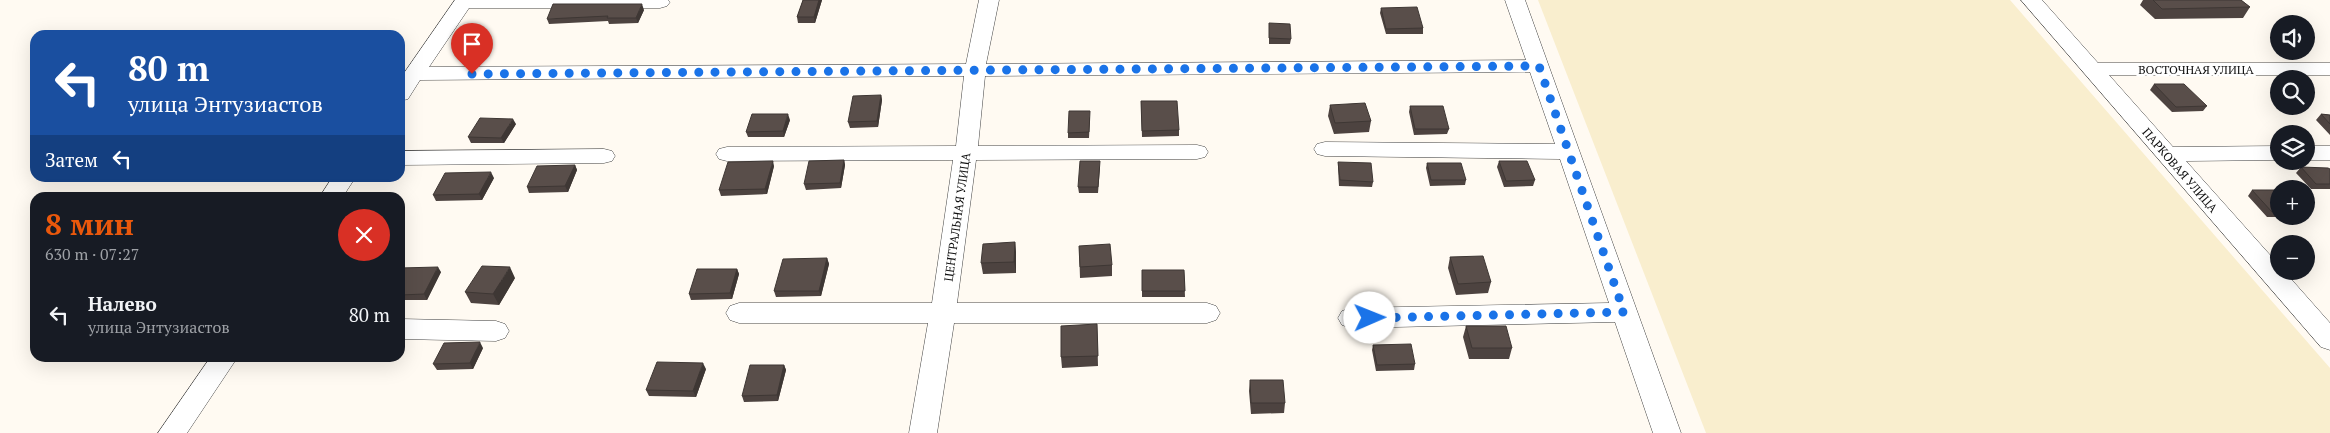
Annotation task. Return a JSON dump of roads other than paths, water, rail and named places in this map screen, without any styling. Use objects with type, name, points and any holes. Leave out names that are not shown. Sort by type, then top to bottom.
[{"type":"street","name":"ЦЕНТРАЛЬНАЯ УЛИЦА","points":[[923,433],[943,313],[966,152],[975,70],[989,0]]},
{"type":"street","points":[[1515,0],[1667,433]]},
{"type":"street","name":"ПАРКОВАЯ УЛИЦА","points":[[2031,0],[2166,154],[2325,328]]},
{"type":"street","points":[[405,87],[464,1],[660,2]]},
{"type":"street","points":[[414,74],[1539,66]]},
{"type":"street","name":"ВОСТОЧНАЯ УЛИЦА","points":[[2092,69],[2330,69]]},
{"type":"street","points":[[1325,149],[1569,152]]},
{"type":"street","points":[[727,154],[1197,152]]},
{"type":"street","points":[[2166,154],[2270,153]]},
{"type":"street","points":[[2315,153],[2330,153]]},
{"type":"street","points":[[405,158],[604,156]]},
{"type":"street","points":[[1351,318],[1624,312]]},
{"type":"street","points":[[740,313],[1207,313]]},
{"type":"street","points":[[405,329],[496,330]]},
{"type":"street","points":[[172,433],[221,362]]}]
